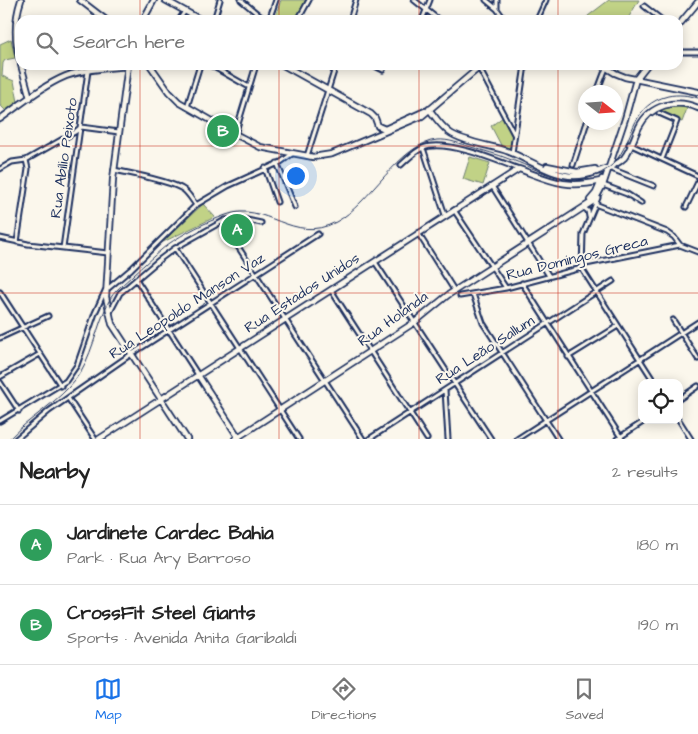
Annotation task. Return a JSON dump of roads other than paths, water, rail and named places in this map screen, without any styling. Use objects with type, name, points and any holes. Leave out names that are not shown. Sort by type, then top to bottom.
[{"type":"main road","points":[[17,15],[21,0]]},
{"type":"main road","points":[[80,0],[100,15]]},
{"type":"main road","points":[[146,15],[154,0]]},
{"type":"main road","points":[[165,0],[192,15]]},
{"type":"main road","points":[[683,20],[698,2]]},
{"type":"main road","points":[[22,70],[30,98]]},
{"type":"main road","points":[[0,119],[61,79],[95,70]]},
{"type":"main road","points":[[127,70],[114,170],[105,290],[109,315],[112,324],[188,439]]},
{"type":"main road","points":[[154,70],[172,95],[187,107],[235,134],[256,145],[307,156],[326,155],[422,116],[476,70]]},
{"type":"main road","points":[[292,70],[371,114],[378,126],[374,135]]},
{"type":"main road","points":[[611,70],[620,75],[698,92]]},
{"type":"main road","points":[[602,182],[609,167],[636,79],[643,70]]},
{"type":"main road","points":[[429,109],[448,131],[454,135],[512,153],[558,174],[572,176],[585,175],[609,167],[621,158],[642,122],[658,108],[679,103],[698,106]]},
{"type":"main road","points":[[378,126],[385,129],[429,109]]},
{"type":"main road","points":[[540,165],[584,172],[609,167]]},
{"type":"main road","points":[[598,194],[609,167]]},
{"type":"main road","points":[[518,169],[558,183],[581,184],[602,182]]},
{"type":"main road","name":"Rua Estados Unidos","points":[[99,439],[518,169]]},
{"type":"main road","points":[[600,170],[604,171],[605,174]]},
{"type":"main road","name":"Rua Holanda","points":[[238,438],[415,322],[454,290],[584,208],[598,194]]},
{"type":"main road","name":"Rua Holanda","points":[[565,219],[598,194]]},
{"type":"main road","points":[[198,375],[238,438]]},
{"type":"street","points":[[216,15],[220,0]]},
{"type":"street","points":[[241,0],[259,15]]},
{"type":"street","points":[[271,15],[276,0]]},
{"type":"street","points":[[301,15],[309,0]]},
{"type":"street","points":[[352,15],[356,0]]},
{"type":"street","points":[[414,0],[432,15]]},
{"type":"street","points":[[424,15],[430,0]]},
{"type":"street","points":[[486,0],[498,9],[502,15]]},
{"type":"street","points":[[497,0],[498,9]]},
{"type":"street","points":[[539,15],[546,0]]},
{"type":"street","points":[[644,6],[656,15]]},
{"type":"street","points":[[182,15],[185,11]]},
{"type":"street","points":[[683,52],[698,52]]},
{"type":"street","points":[[187,107],[198,70]]},
{"type":"street","points":[[219,70],[249,86]]},
{"type":"street","points":[[235,134],[254,70]]},
{"type":"street","points":[[307,156],[334,70]]},
{"type":"street","points":[[482,70],[515,135]]},
{"type":"street","points":[[512,153],[524,70]]},
{"type":"street","points":[[599,85],[603,70]]},
{"type":"street","name":"Rua Abílio Peixoto","points":[[63,248],[88,71]]},
{"type":"street","points":[[659,113],[678,121],[662,159]]},
{"type":"street","points":[[0,169],[12,162],[26,160],[82,126],[119,132]]},
{"type":"street","points":[[573,165],[584,130]]},
{"type":"street","points":[[630,144],[698,176]]},
{"type":"street","points":[[401,165],[423,148],[432,146],[452,147],[518,169]]},
{"type":"street","points":[[423,148],[445,215]]},
{"type":"street","points":[[0,421],[61,386],[70,377],[75,369],[95,312],[105,290],[136,264],[196,205],[222,189],[292,154]]},
{"type":"street","points":[[17,242],[28,170],[26,160]]},
{"type":"street","points":[[277,163],[295,207]]},
{"type":"street","points":[[609,167],[654,186]]},
{"type":"street","points":[[265,168],[277,202]]},
{"type":"street","points":[[114,170],[142,176],[180,188],[186,192],[196,205]]},
{"type":"street","points":[[602,182],[641,203]]},
{"type":"street","points":[[686,208],[698,182]]},
{"type":"street","points":[[491,186],[549,276]]},
{"type":"street","points":[[598,194],[582,238],[582,272],[652,379]]},
{"type":"street","points":[[595,204],[667,232],[680,245],[698,252]]},
{"type":"street","points":[[584,208],[588,211],[589,218]]},
{"type":"street","points":[[454,210],[506,288]]},
{"type":"street","points":[[109,315],[120,293],[175,248],[230,219],[242,219],[261,223]]},
{"type":"street","points":[[222,222],[363,439]]},
{"type":"street","points":[[417,233],[454,290]]},
{"type":"street","name":"Rua Leopoldo Manson Vaz","points":[[16,439],[49,411],[132,354],[318,234]]},
{"type":"street","points":[[0,238],[17,242],[108,253]]},
{"type":"street","name":"Rua Domingos Greca","points":[[460,296],[506,288],[586,264],[680,245]]},
{"type":"street","points":[[175,248],[299,439]]},
{"type":"street","points":[[375,260],[491,439]]},
{"type":"street","points":[[136,279],[198,375]]},
{"type":"street","name":"Rua Leão Sallum","points":[[368,439],[613,281]]},
{"type":"street","points":[[522,283],[620,438],[640,424]]},
{"type":"street","points":[[330,290],[427,439]]},
{"type":"street","points":[[0,292],[61,386]]},
{"type":"street","points":[[473,294],[481,319],[558,439]]},
{"type":"street","points":[[0,338],[48,316]]},
{"type":"street","points":[[673,320],[698,359]]},
{"type":"street","points":[[517,439],[698,322]]},
{"type":"street","points":[[568,357],[618,326]]},
{"type":"street","points":[[0,377],[40,354]]},
{"type":"street","points":[[0,382],[18,410]]},
{"type":"street","points":[[683,396],[698,386]]},
{"type":"street","points":[[445,390],[448,439]]},
{"type":"street","points":[[68,398],[95,439]]},
{"type":"street","points":[[682,424],[691,439]]},
{"type":"railway","points":[[9,439],[60,396],[75,380],[86,362],[108,303],[116,291],[167,245],[195,228],[226,215],[240,212],[254,213],[293,226],[321,228],[336,222],[349,213],[410,152],[423,144],[437,140],[446,140],[495,154],[558,178],[569,180],[589,178],[598,175],[615,162],[624,149],[636,121],[647,106],[656,100],[672,95],[698,98]]},
{"type":"place","name":"CrossFit Steel Giants","points":[[223,131]]},
{"type":"place","name":"Jardinete Cardec Bahia","points":[[237,230]]}]
